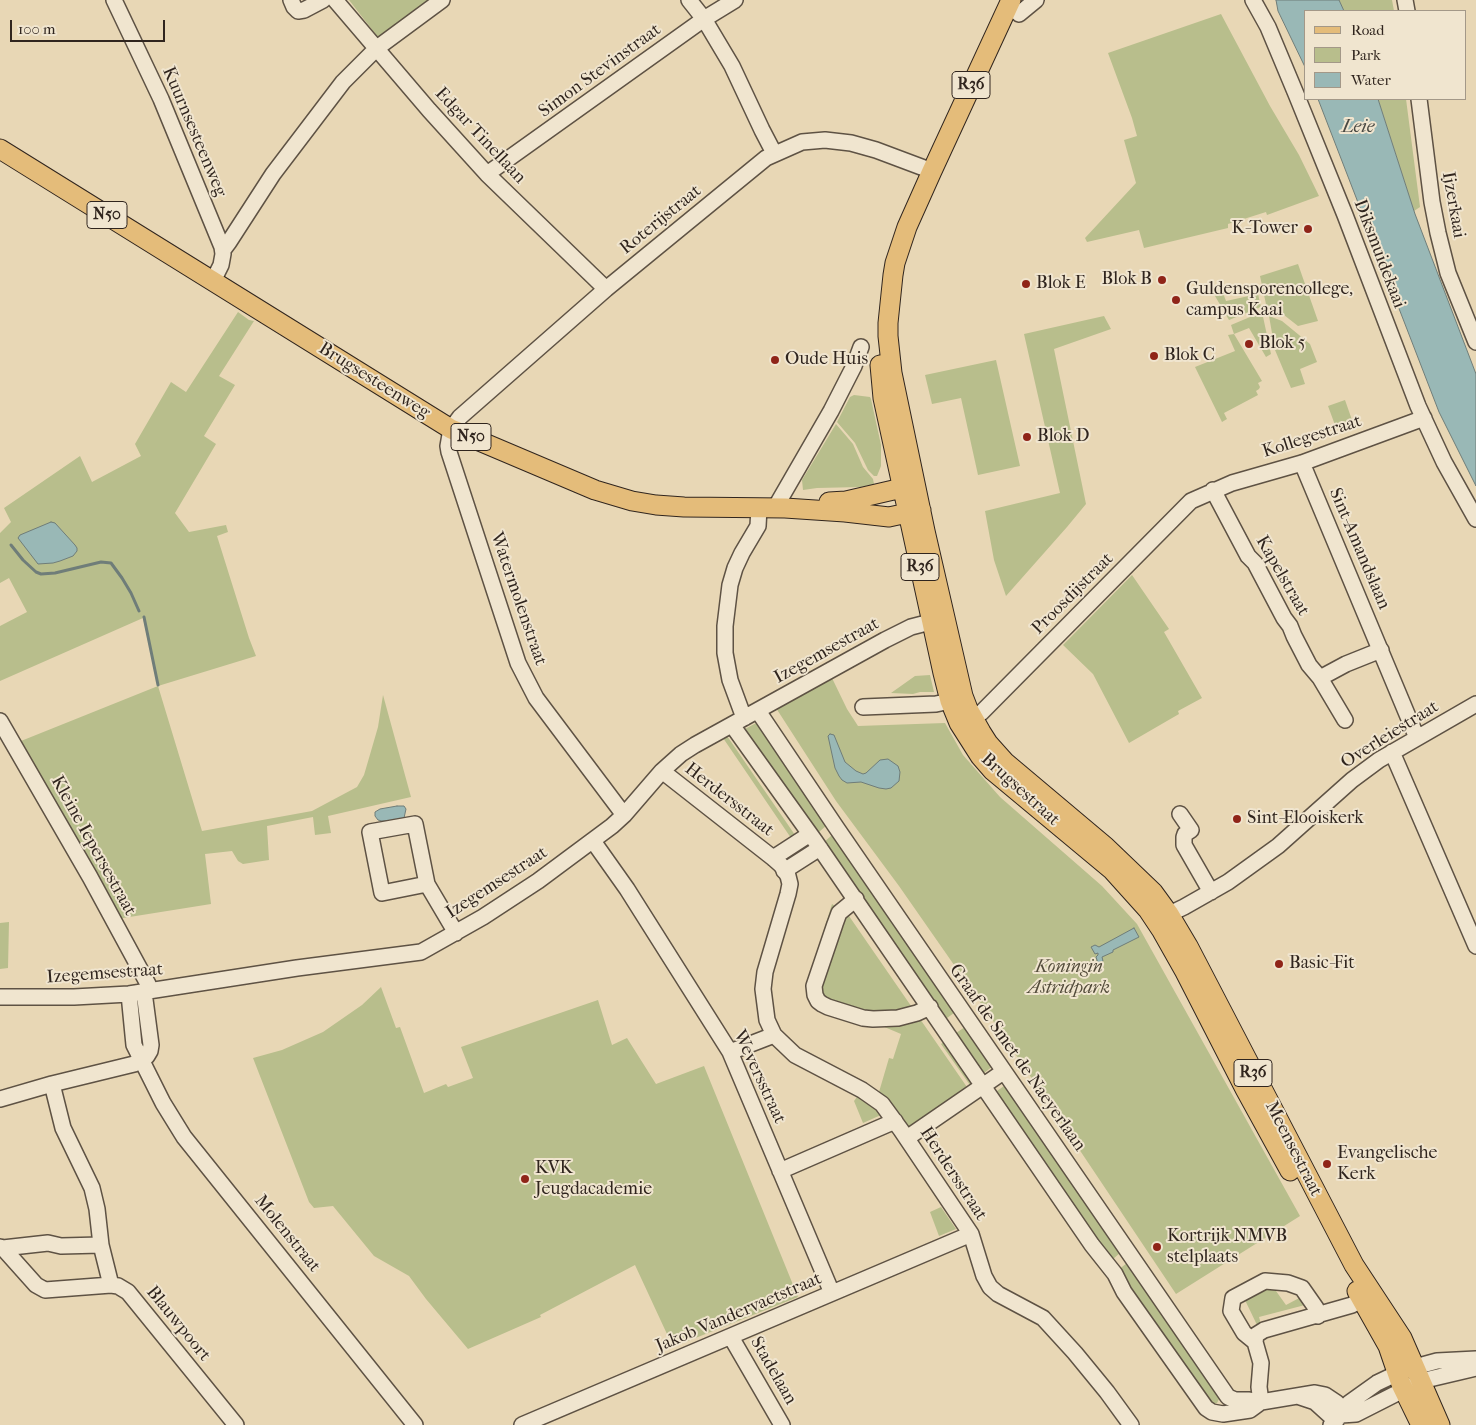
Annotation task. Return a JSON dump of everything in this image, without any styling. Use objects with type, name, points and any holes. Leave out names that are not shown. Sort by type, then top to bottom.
[{"type":"main road","name":"R36","points":[[915,511],[883,398],[878,320],[882,280],[889,249],[927,169],[998,0]]},
{"type":"main road","name":"R36","points":[[927,169],[1015,7]]},
{"type":"main road","name":"Brugsesteenweg","points":[[0,150],[452,429],[561,477],[594,490],[656,506],[773,508],[845,512],[889,517],[915,511]]},
{"type":"main road","name":"Brugsesteenweg","points":[[773,508],[800,503],[846,501],[909,487]]},
{"type":"main road","name":"Brugsestraat","points":[[915,511],[939,620],[953,652],[957,699],[966,720],[1005,762],[1106,847],[1153,892],[1162,917]]},
{"type":"main road","name":"Meensestraat","points":[[1162,917],[1184,970],[1245,1089],[1316,1220],[1384,1339],[1409,1378]]},
{"type":"main road","name":"Meensestraat","points":[[1162,917],[1192,954],[1354,1266],[1397,1331],[1409,1378]]},
{"type":"main road","name":"R36","points":[[1409,1378],[1421,1425]]},
{"type":"main road","name":"R36","points":[[1409,1378],[1440,1425]]},
{"type":"street","name":"Kuurnsesteenweg","points":[[114,0],[161,99],[223,250]]},
{"type":"street","points":[[291,0],[298,11],[304,10],[323,0]]},
{"type":"street","name":"Edgar Tinellaan","points":[[335,0],[429,110],[487,174],[606,289]]},
{"type":"street","points":[[213,280],[221,265],[223,250],[273,174],[344,82],[377,48],[442,0]]},
{"type":"street","points":[[689,0],[704,19],[732,66],[774,153]]},
{"type":"street","name":"Simon Stevinstraat","points":[[487,174],[704,19],[735,0]]},
{"type":"street","points":[[1015,7],[1036,0]]},
{"type":"street","name":"Diksmuidekaai","points":[[1253,0],[1268,27],[1296,94],[1424,418],[1444,462],[1476,519]]},
{"type":"street","name":"Ijzerkaai","points":[[1419,100],[1432,202],[1438,233],[1448,273],[1476,342]]},
{"type":"street","name":"Roterijstraat","points":[[452,429],[460,417],[606,289],[774,153],[802,142],[825,140],[851,143],[876,150],[927,169]]},
{"type":"street","name":"Graaf de Smet de Naeyerlaan","points":[[861,347],[854,366],[831,411],[773,508],[758,526],[735,568],[730,585],[725,626],[726,653],[738,722],[815,841],[1092,1245],[1110,1266],[1124,1292],[1206,1408],[1212,1412],[1223,1414],[1250,1410],[1262,1402]]},
{"type":"street","name":"Kollegestraat","points":[[1213,490],[1302,463],[1424,418]]},
{"type":"street","name":"Watermolenstraat","points":[[452,429],[448,446],[449,452],[466,509],[518,663],[536,698],[624,815]]},
{"type":"street","name":"Sint-Amandslaan","points":[[1302,463],[1417,738]]},
{"type":"street","name":"Kapelstraat","points":[[1213,490],[1248,556],[1255,564],[1290,626],[1309,665],[1320,678],[1345,720]]},
{"type":"street","name":"Proosdijstraat","points":[[966,720],[981,714],[1191,501],[1213,490]]},
{"type":"street","name":"Izegemsestraat","points":[[0,997],[74,997],[129,994],[297,968],[421,952],[483,917],[530,886],[593,840],[624,815],[662,771],[695,744],[885,640],[911,627],[939,620]]},
{"type":"street","points":[[1320,678],[1346,664],[1381,650]]},
{"type":"street","points":[[863,707],[936,704],[957,699]]},
{"type":"street","name":"Overleiestraat","points":[[1162,917],[1228,882],[1278,846],[1352,780],[1392,752],[1476,704]]},
{"type":"street","name":"Graaf de Smet de Naeyerlaan","points":[[758,711],[1003,1072],[1228,1397],[1235,1400],[1262,1402],[1315,1393],[1325,1395],[1337,1403],[1336,1420]]},
{"type":"street","name":"Kleine Iepersestraat","points":[[0,721],[90,877],[148,984],[147,992]]},
{"type":"street","points":[[1392,752],[1473,928],[1476,946]]},
{"type":"street","name":"Herdersstraat","points":[[662,771],[773,858],[788,876],[790,884],[788,894],[765,972],[762,989],[767,1020],[774,1035],[795,1055],[879,1101],[907,1138],[971,1234],[984,1276],[990,1286],[998,1294],[1043,1318],[1076,1353],[1131,1425]]},
{"type":"street","points":[[1180,814],[1191,830],[1185,834],[1184,845],[1211,892]]},
{"type":"street","points":[[427,884],[382,893],[369,827],[415,819],[427,884],[456,933]]},
{"type":"street","points":[[784,871],[815,841],[836,827]]},
{"type":"street","name":"Weversstraat","points":[[593,840],[627,889],[730,1052],[832,1293]]},
{"type":"street","name":"Herdersstraat","points":[[773,858],[815,841]]},
{"type":"street","points":[[856,899],[839,912],[814,986],[815,996],[818,1001],[828,1007],[868,1019],[898,1018],[930,1007]]},
{"type":"street","points":[[0,1099],[134,1064],[147,1056],[151,1044],[147,992]]},
{"type":"street","name":"Molenstraat","points":[[129,994],[134,1045],[163,1103],[193,1149],[415,1425]]},
{"type":"street","points":[[730,1052],[774,1035]]},
{"type":"street","points":[[907,1138],[1003,1072]]},
{"type":"street","points":[[2,1248],[36,1285],[45,1290],[111,1285],[101,1245],[97,1210],[92,1188],[63,1128],[52,1084]]},
{"type":"street","points":[[780,1171],[895,1121]]},
{"type":"street","name":"Jakob Vandervaetstraat","points":[[522,1425],[971,1234]]},
{"type":"street","points":[[2,1248],[48,1243],[62,1246],[101,1245]]},
{"type":"street","points":[[1110,1266],[1130,1254]]},
{"type":"street","points":[[1255,1342],[1244,1333],[1231,1311],[1232,1298],[1265,1281],[1288,1283],[1302,1288],[1316,1308],[1318,1316]]},
{"type":"street","name":"Blauwpoort","points":[[111,1285],[118,1286],[128,1292],[236,1425]]},
{"type":"street","points":[[1262,1402],[1259,1387],[1261,1362],[1255,1342],[1256,1336],[1264,1330],[1318,1316],[1352,1305],[1362,1299]]},
{"type":"street","name":"Stadelaan","points":[[731,1337],[782,1425]]},
{"type":"street","points":[[1409,1378],[1436,1362],[1476,1359]]},
{"type":"street","points":[[1336,1420],[1349,1403],[1377,1383],[1476,1368]]},
{"type":"green space","points":[[349,0],[433,0],[380,37],[377,36]]},
{"type":"green space","points":[[1339,0],[1392,0],[1394,10],[1344,10]]},
{"type":"green space","points":[[1221,14],[1270,106],[1299,155],[1319,196],[1267,215],[1266,212],[1228,224],[1228,228],[1144,248],[1139,230],[1087,242],[1085,238],[1136,183],[1124,140],[1137,136],[1108,53]]},
{"type":"green space","points":[[1378,100],[1406,100],[1420,207],[1414,211]]},
{"type":"green space","points":[[1298,264],[1318,321],[1298,326],[1284,315],[1267,309],[1260,276]]},
{"type":"green space","points":[[1223,293],[1226,301],[1258,294],[1261,307],[1229,320],[1215,296]]},
{"type":"green space","points":[[238,312],[249,320],[254,321],[219,376],[235,385],[204,436],[216,444],[175,513],[189,532],[226,525],[228,532],[217,536],[256,656],[158,686],[143,618],[0,681],[0,626],[27,612],[9,578],[0,583],[0,533],[11,522],[4,508],[80,456],[92,482],[141,456],[135,444],[171,382],[186,392]],"holes":[[[55,523],[73,556],[53,563]]]},
{"type":"green space","points":[[1262,312],[1271,354],[1266,357],[1249,328],[1234,334],[1231,325]]},
{"type":"green space","points":[[1104,316],[1111,329],[1054,349],[1086,504],[1006,596],[994,560],[985,511],[1060,493],[1024,334]]},
{"type":"green space","points":[[1269,316],[1282,321],[1310,344],[1317,362],[1300,369],[1305,384],[1291,388],[1275,350]]},
{"type":"green space","points":[[1234,334],[1262,381],[1258,383],[1260,387],[1256,391],[1258,395],[1224,413],[1227,419],[1222,422],[1195,367],[1235,351],[1228,335]]},
{"type":"green space","points":[[996,360],[1020,466],[978,475],[961,398],[932,404],[925,375]]},
{"type":"green space","points":[[854,395],[870,397],[871,399],[881,445],[881,466],[877,476],[874,476],[868,470],[855,443],[837,422],[850,397]]},
{"type":"green space","points":[[1345,400],[1352,420],[1335,425],[1328,406]]},
{"type":"green space","points":[[836,424],[853,444],[863,467],[873,479],[874,484],[861,487],[803,490],[802,480]]},
{"type":"green space","points":[[1132,575],[1169,629],[1164,632],[1202,698],[1178,711],[1179,714],[1129,743],[1093,674],[1063,645]]},
{"type":"green space","points":[[930,675],[934,692],[913,694],[891,693],[915,676]]},
{"type":"green space","name":"Koningin Astridpark","points":[[832,678],[847,709],[858,726],[945,723],[963,755],[1000,797],[1102,886],[1137,924],[1300,1216],[1176,1294],[998,1028],[899,886],[836,801],[776,708]]},
{"type":"green space","points":[[158,686],[202,831],[312,811],[357,787],[364,775],[378,727],[383,695],[411,797],[328,816],[331,833],[315,835],[313,817],[267,826],[269,860],[243,864],[238,861],[232,851],[205,854],[211,904],[117,919],[16,743]]},
{"type":"green space","points":[[760,721],[827,825],[819,832],[816,832],[743,730]]},
{"type":"green space","points":[[725,733],[795,835],[791,838],[721,735]]},
{"type":"green space","points":[[836,835],[958,1010],[943,1021],[823,843],[831,836]]},
{"type":"green space","points":[[832,904],[849,916],[969,1090],[909,1129],[895,1109],[879,1092],[889,1058],[893,1059],[901,1034],[856,1015],[811,992],[807,983]]},
{"type":"green space","points":[[9,922],[8,968],[0,969],[0,923]]},
{"type":"green space","name":"KVK Jeugdacademie","points":[[381,987],[396,1028],[400,1027],[424,1093],[446,1084],[448,1087],[473,1078],[461,1047],[598,1000],[612,1045],[627,1038],[656,1084],[704,1066],[798,1297],[673,1347],[635,1265],[540,1315],[541,1317],[468,1349],[409,1276],[374,1256],[333,1206],[314,1208],[309,1202],[253,1058],[282,1050],[323,1032],[362,1005]]},
{"type":"green space","points":[[968,1025],[993,1066],[984,1073],[982,1073],[953,1035]]},
{"type":"green space","points":[[948,1039],[974,1078],[972,1088],[941,1044]]},
{"type":"green space","points":[[1008,1083],[1120,1253],[1113,1259],[1110,1259],[993,1094]]},
{"type":"green space","points":[[857,1097],[873,1106],[881,1115],[863,1123],[854,1101]]},
{"type":"green space","points":[[941,1207],[956,1229],[939,1236],[930,1212]]},
{"type":"green space","points":[[1127,1263],[1220,1397],[1217,1403],[1210,1404],[1118,1270]]},
{"type":"green space","points":[[1271,1283],[1281,1286],[1276,1291],[1286,1305],[1303,1296],[1309,1310],[1307,1311],[1305,1305],[1259,1317],[1261,1324],[1257,1325],[1245,1300],[1240,1302],[1239,1307],[1251,1329],[1248,1331],[1234,1303]]},
{"type":"water","points":[[1276,0],[1339,0],[1344,10],[1304,10],[1304,65],[1278,11]]},
{"type":"water","name":"Leie","points":[[1318,100],[1378,100],[1415,214],[1476,374],[1476,486],[1439,412]]},
{"type":"water","points":[[51,522],[55,523],[75,545],[77,551],[73,556],[60,561],[38,564],[18,538],[20,535]]},
{"type":"water","points":[[830,734],[834,735],[845,762],[856,771],[863,774],[866,773],[880,760],[888,759],[898,766],[900,772],[899,781],[891,788],[886,789],[861,782],[847,783],[842,780],[835,768],[828,736]]},
{"type":"water","points":[[404,806],[406,809],[404,818],[382,821],[378,820],[375,816],[375,812],[380,809]]},
{"type":"water","points":[[1134,928],[1139,937],[1113,950],[1113,952],[1102,957],[1103,961],[1098,963],[1096,957],[1098,953],[1095,954],[1091,947],[1095,945],[1099,947]]},
{"type":"waterway","points":[[11,545],[23,560],[41,574],[55,573],[101,562],[111,563],[131,593],[139,611]]},
{"type":"waterway","points":[[144,617],[158,685]]},
{"type":"place","name":"K-Tower","points":[[1308,229]]},
{"type":"place","name":"Blok B","points":[[1162,280]]},
{"type":"place","name":"Blok E","points":[[1026,284]]},
{"type":"place","name":"Guldensporencollege, campus Kaai","points":[[1176,300]]},
{"type":"place","name":"Blok 5","points":[[1249,344]]},
{"type":"place","name":"Blok C","points":[[1154,356]]},
{"type":"place","name":"Oude Huis","points":[[775,360]]},
{"type":"place","name":"Blok D","points":[[1027,437]]},
{"type":"place","name":"Sint-Elooiskerk","points":[[1237,819]]},
{"type":"place","name":"Basic-Fit","points":[[1279,964]]},
{"type":"place","name":"Evangelische Kerk","points":[[1327,1164]]},
{"type":"place","name":"KVK Jeugdacademie","points":[[525,1179]]},
{"type":"place","name":"Kortrijk NMVB stelplaats","points":[[1157,1247]]}]
